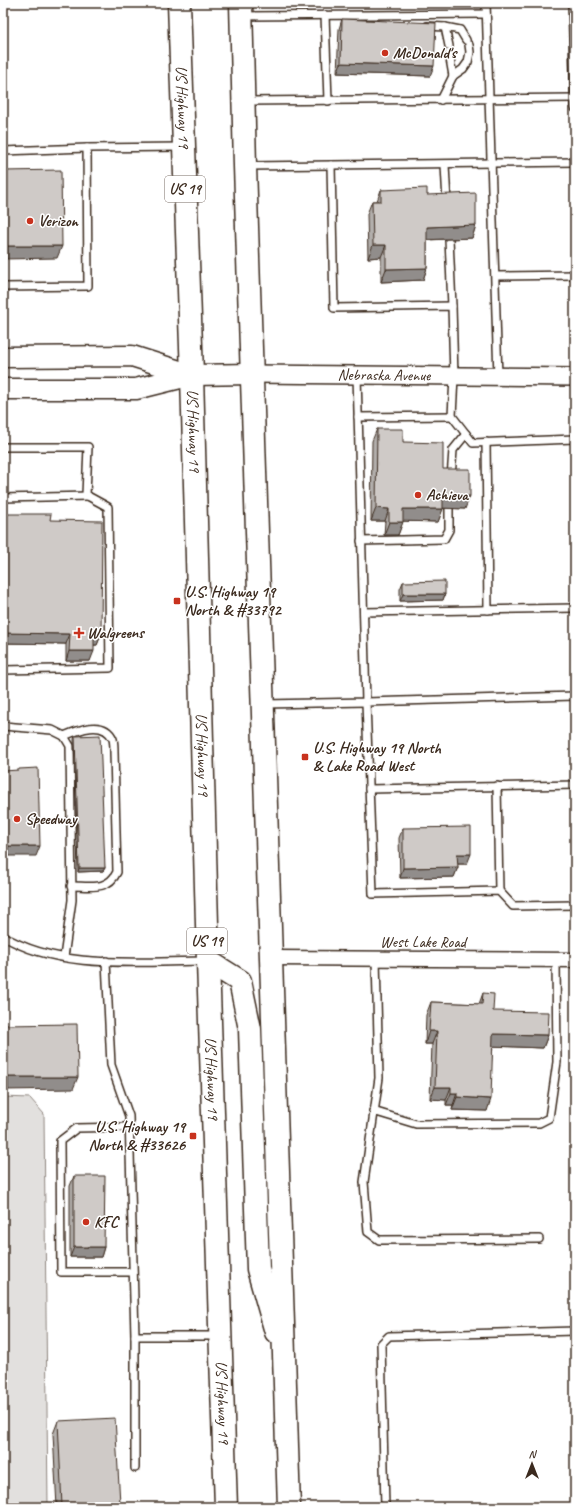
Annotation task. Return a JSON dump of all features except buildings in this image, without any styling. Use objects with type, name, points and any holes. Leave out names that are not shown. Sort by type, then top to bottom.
[{"type":"highway","name":"US Highway 19","points":[[179,3],[192,375],[208,961],[226,1507]]},
{"type":"highway","points":[[242,9],[245,166],[290,1507]]},
{"type":"highway","points":[[208,961],[240,981],[250,1029],[258,1269],[285,1366]]},
{"type":"main road","name":"Nebraska Avenue","points":[[3,357],[132,356],[192,375]]},
{"type":"main road","name":"Nebraska Avenue","points":[[3,389],[136,388],[192,375],[252,374]]},
{"type":"street","name":"Nebraska Avenue","points":[[252,374],[575,377]]},
{"type":"street","name":"West Lake Road","points":[[271,958],[575,960]]},
{"type":"lane","points":[[486,3],[496,276],[498,376]]},
{"type":"lane","points":[[572,3],[575,108]]},
{"type":"lane","points":[[242,9],[325,15],[486,14]]},
{"type":"lane","points":[[325,15],[328,101]]},
{"type":"lane","points":[[350,15],[359,22]]},
{"type":"lane","points":[[415,26],[445,26],[460,30],[467,43],[470,52],[468,62],[463,70],[453,76],[441,100]]},
{"type":"lane","points":[[445,26],[453,76]]},
{"type":"lane","points":[[243,101],[490,100],[575,98]]},
{"type":"lane","points":[[3,151],[184,147]]},
{"type":"lane","points":[[3,287],[88,286],[87,148]]},
{"type":"lane","points":[[245,166],[445,165],[575,162]]},
{"type":"lane","points":[[331,165],[334,308],[452,306]]},
{"type":"lane","points":[[445,165],[447,206]]},
{"type":"lane","points":[[449,239],[454,376],[452,416],[473,443],[575,439]]},
{"type":"lane","points":[[496,276],[575,275]]},
{"type":"lane","points":[[358,375],[366,702],[373,894],[499,892]]},
{"type":"lane","points":[[358,417],[452,416]]},
{"type":"lane","points":[[450,482],[453,450],[466,434]]},
{"type":"lane","points":[[486,442],[488,610]]},
{"type":"lane","points":[[3,447],[88,447],[86,495],[88,496]]},
{"type":"lane","points":[[3,498],[88,496],[108,507],[110,668],[3,670]]},
{"type":"lane","points":[[362,541],[444,539],[449,530],[449,509]]},
{"type":"lane","points":[[364,612],[575,608]]},
{"type":"lane","points":[[263,704],[575,696]]},
{"type":"lane","points":[[3,726],[52,730],[64,736],[70,746],[72,900],[64,957]]},
{"type":"lane","points":[[64,736],[81,729],[95,727],[106,730],[113,739],[114,752],[117,872],[113,880],[106,886],[71,886]]},
{"type":"lane","points":[[369,789],[575,785]]},
{"type":"lane","points":[[497,786],[499,892],[513,906],[575,905]]},
{"type":"lane","points":[[3,936],[46,955],[106,962],[208,961]]},
{"type":"lane","points":[[376,959],[379,1078],[373,1111],[364,1182],[368,1232],[379,1240],[539,1239]]},
{"type":"lane","points":[[373,1111],[416,1124],[539,1123],[549,1118],[556,1062],[556,960]]},
{"type":"lane","points":[[106,962],[111,1064],[124,1096],[129,1116],[132,1272],[135,1336],[135,1468]]},
{"type":"lane","points":[[129,1127],[77,1128],[60,1140],[61,1272],[132,1272]]},
{"type":"lane","points":[[385,1507],[382,1344],[390,1336],[575,1331]]},
{"type":"lane","points":[[135,1336],[221,1336]]},
{"type":"shaded area","points":[[3,1097],[30,1098],[44,1114],[48,1507],[3,1507]]},
{"type":"place","name":"McDonald's","points":[[385,53]]},
{"type":"place","name":"Verizon","points":[[30,221]]},
{"type":"place","name":"Achieva","points":[[418,495]]},
{"type":"place","name":"U.S. Highway 19 North & #33792","points":[[177,601]]},
{"type":"place","name":"Walgreens","points":[[79,633]]},
{"type":"place","name":"U.S. Highway 19 North & Lake Road West","points":[[305,757]]},
{"type":"place","name":"Speedway","points":[[17,819]]},
{"type":"place","name":"U.S. Highway 19 North & #33626","points":[[193,1136]]},
{"type":"place","name":"KFC","points":[[86,1222]]}]
